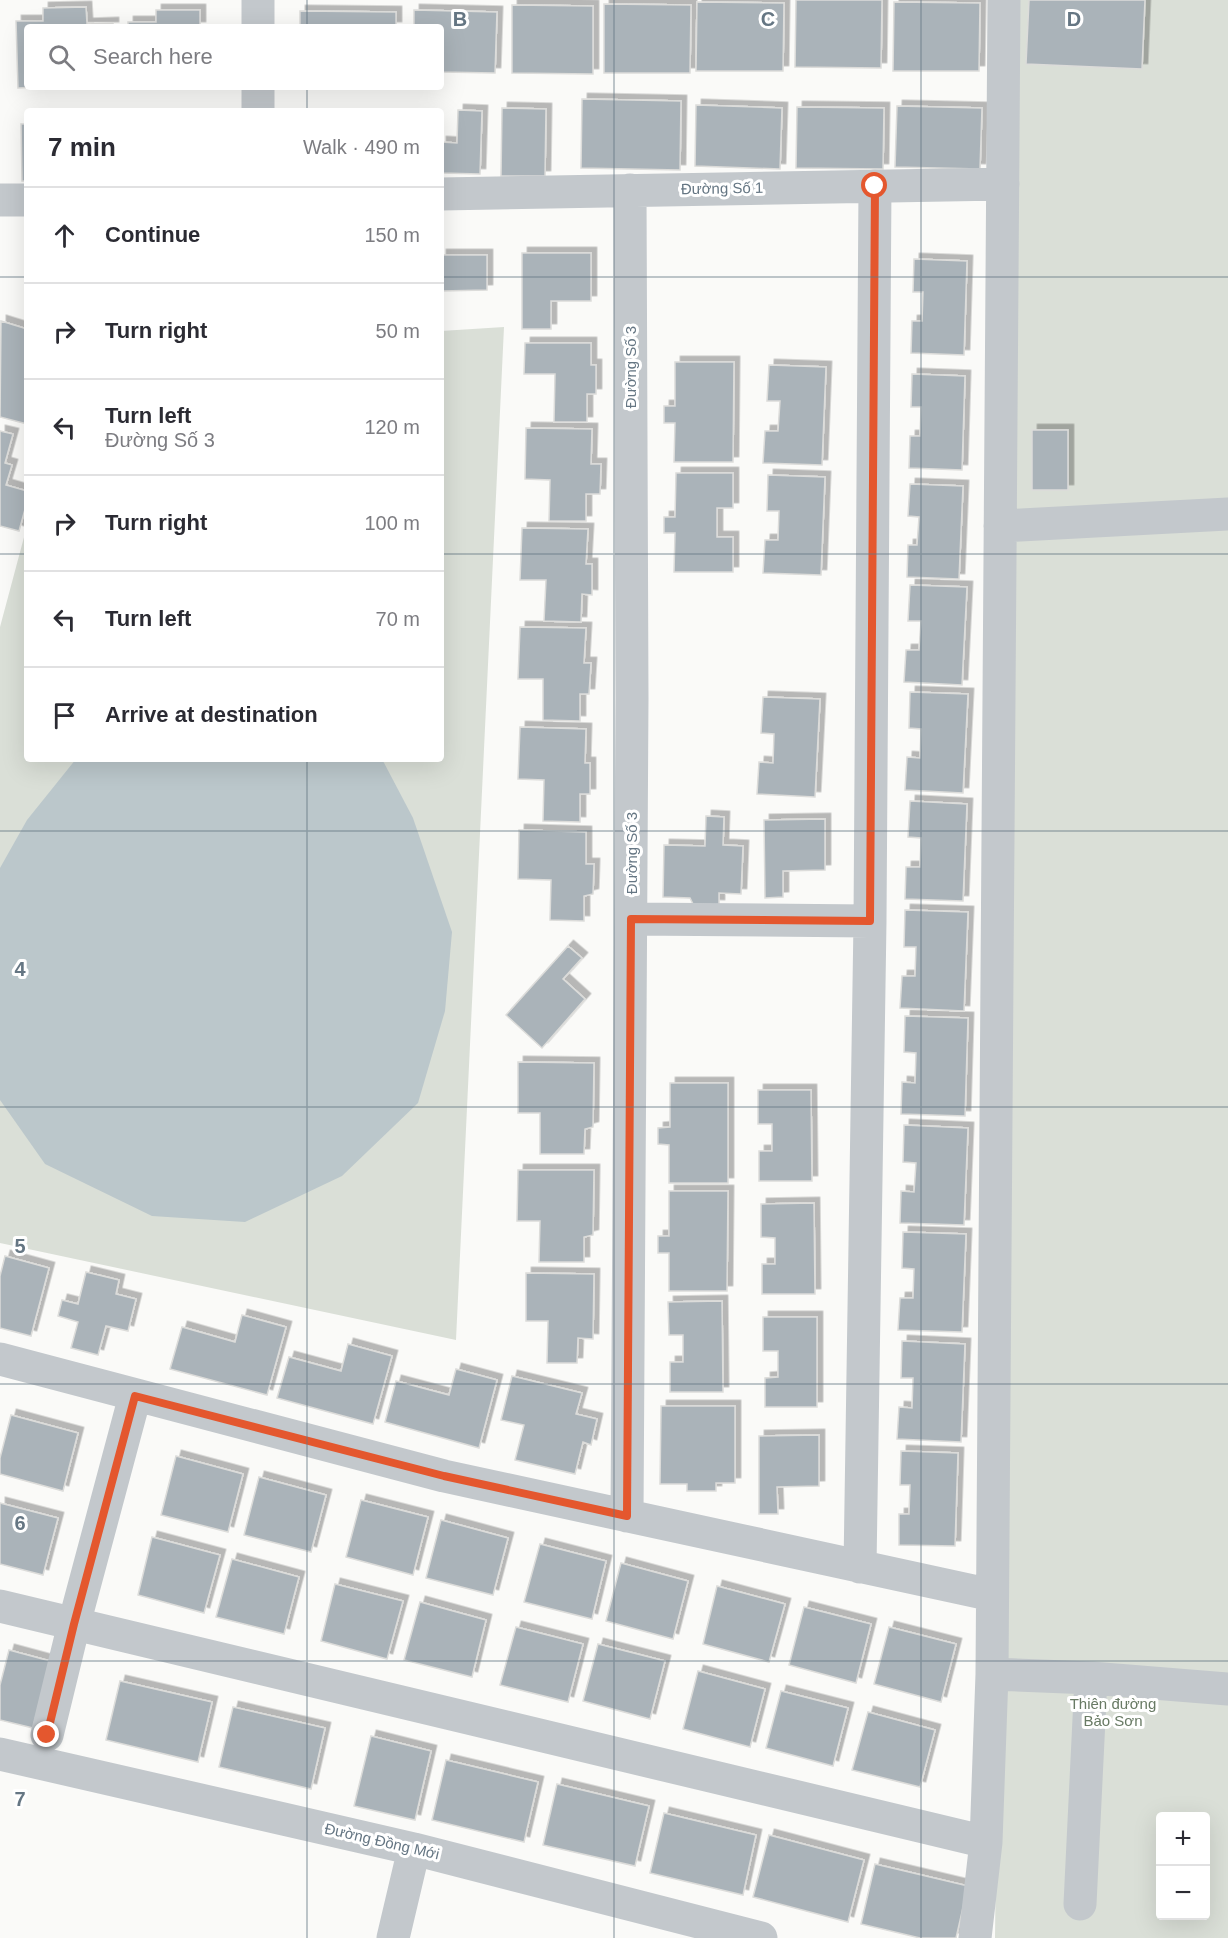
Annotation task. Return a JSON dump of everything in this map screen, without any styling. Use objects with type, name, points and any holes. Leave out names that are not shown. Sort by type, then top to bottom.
[{"type":"street","points":[[258,0],[258,24]]},
{"type":"street","points":[[975,1938],[986,1842],[992,1674],[1004,0]]},
{"type":"street","points":[[258,90],[258,108]]},
{"type":"street","name":"Đường Số 1","points":[[444,194],[1003,184]]},
{"type":"street","points":[[860,1567],[870,921],[875,186]]},
{"type":"street","name":"Đường Số 3","points":[[627,1516],[631,919],[630,190]]},
{"type":"street","points":[[0,200],[24,200]]},
{"type":"street","points":[[1000,526],[1228,514]]},
{"type":"street","points":[[631,919],[870,921]]},
{"type":"street","points":[[0,1359],[444,1476],[992,1595]]},
{"type":"street","points":[[47,1735],[135,1396]]},
{"type":"street","points":[[0,1606],[986,1842]]},
{"type":"street","points":[[992,1674],[1091,1678],[1228,1689]]},
{"type":"street","points":[[1080,1904],[1091,1678]]},
{"type":"street","name":"Đường Đồng Mới","points":[[0,1754],[414,1849],[761,1938]]},
{"type":"street","points":[[393,1938],[414,1849]]},
{"type":"green space","name":"Thiên đường Bảo Sơn","points":[[1018,0],[1228,0],[1228,1938],[995,1938]]},
{"type":"green space","points":[[504,327],[456,1340],[0,1243],[0,627],[24,537],[24,762],[444,762],[444,331]]},
{"type":"shaded area","points":[[74,762],[384,762],[413,818],[452,932],[445,1011],[418,1103],[342,1176],[245,1222],[152,1216],[45,1164],[0,1100],[0,868],[27,820]]},
{"type":"building","points":[[796,0],[882,0],[881,68],[795,67]]},
{"type":"building","points":[[1029,0],[1145,0],[1142,69],[1026,64]]},
{"type":"building","points":[[697,2],[784,3],[783,71],[696,71]]},
{"type":"building","points":[[894,2],[980,3],[979,71],[893,71]]},
{"type":"building","points":[[604,4],[691,5],[690,73],[604,73]]},
{"type":"building","points":[[512,5],[593,6],[593,74],[512,73]]},
{"type":"building","points":[[86,7],[87,24],[24,24],[24,88],[18,88],[16,21],[43,21],[43,8]]},
{"type":"building","points":[[156,10],[200,10],[200,24],[128,24],[128,22],[156,22]]},
{"type":"building","points":[[414,10],[497,12],[495,73],[444,72],[444,24],[414,24]]},
{"type":"building","points":[[300,11],[396,12],[396,24],[300,24]]},
{"type":"building","points":[[582,99],[681,101],[680,170],[581,168]]},
{"type":"building","points":[[696,105],[782,108],[780,169],[695,166]]},
{"type":"building","points":[[897,106],[982,108],[980,169],[895,167]]},
{"type":"building","points":[[797,107],[884,108],[883,169],[796,168]]},
{"type":"building","points":[[502,108],[546,109],[545,176],[501,176]]},
{"type":"building","points":[[458,110],[482,111],[480,174],[444,173],[444,142],[457,143]]},
{"type":"building","points":[[21,124],[24,124],[24,181],[22,181]]},
{"type":"building","points":[[522,253],[591,253],[591,301],[551,301],[551,329],[522,329]]},
{"type":"building","points":[[444,255],[487,255],[487,290],[444,291]]},
{"type":"building","points":[[914,259],[967,261],[964,355],[911,353],[912,321],[922,321],[923,292],[913,292]]},
{"type":"building","points":[[1,321],[24,328],[24,423],[0,417]]},
{"type":"building","points":[[525,343],[591,343],[591,365],[596,365],[596,394],[587,394],[587,422],[554,422],[555,374],[524,374]]},
{"type":"building","points":[[675,362],[734,362],[733,462],[674,462],[675,423],[664,423],[664,406],[675,406]]},
{"type":"building","points":[[769,365],[826,367],[822,465],[763,463],[765,431],[778,431],[780,401],[767,401]]},
{"type":"building","points":[[912,374],[965,376],[962,470],[909,468],[910,436],[920,436],[921,407],[911,407]]},
{"type":"building","points":[[526,428],[592,429],[591,464],[601,464],[600,494],[586,494],[586,521],[549,521],[550,480],[525,479]]},
{"type":"building","points":[[1032,430],[1068,430],[1068,490],[1032,490]]},
{"type":"building","points":[[0,431],[13,434],[5,463],[12,465],[6,485],[24,490],[24,513],[19,531],[0,526]]},
{"type":"building","points":[[676,473],[733,473],[733,508],[717,508],[717,537],[733,537],[733,572],[674,572],[675,533],[664,533],[664,517],[675,517]]},
{"type":"building","points":[[768,475],[825,477],[821,575],[763,573],[765,540],[778,540],[779,511],[767,511]]},
{"type":"building","points":[[910,484],[963,486],[959,579],[907,577],[908,545],[917,545],[919,517],[908,516]]},
{"type":"building","points":[[522,528],[588,529],[586,564],[592,564],[592,595],[582,594],[581,622],[544,621],[546,580],[520,580]]},
{"type":"building","points":[[910,585],[967,587],[962,685],[904,682],[906,650],[919,650],[921,621],[908,621]]},
{"type":"building","points":[[520,627],[586,628],[584,663],[591,663],[589,694],[580,694],[580,721],[543,720],[543,679],[518,679]]},
{"type":"building","points":[[910,692],[968,694],[963,793],[905,790],[907,757],[920,758],[921,729],[909,728]]},
{"type":"building","points":[[763,697],[820,699],[815,797],[757,794],[759,762],[773,763],[774,734],[761,733]]},
{"type":"building","points":[[520,727],[586,729],[585,763],[590,763],[590,794],[580,794],[580,822],[543,821],[544,780],[518,779]]},
{"type":"building","points":[[910,801],[967,804],[963,901],[905,899],[906,867],[920,867],[921,838],[908,837]]},
{"type":"building","points":[[706,816],[724,817],[723,845],[743,846],[741,894],[719,893],[719,905],[693,904],[690,898],[663,897],[664,845],[705,846]]},
{"type":"building","points":[[825,819],[825,870],[783,871],[783,897],[765,898],[764,820]]},
{"type":"building","points":[[519,830],[586,832],[586,864],[594,864],[593,894],[584,896],[584,921],[550,920],[551,880],[518,879]]},
{"type":"building","points":[[905,910],[968,912],[964,1011],[900,1008],[902,976],[915,976],[916,947],[904,947]]},
{"type":"building","points":[[568,946],[582,958],[563,979],[585,999],[542,1048],[506,1015]]},
{"type":"building","points":[[905,1016],[968,1018],[965,1116],[901,1114],[902,1082],[915,1083],[916,1053],[904,1052]]},
{"type":"building","points":[[518,1062],[594,1063],[593,1127],[585,1129],[584,1154],[540,1154],[540,1113],[518,1113]]},
{"type":"building","points":[[670,1083],[728,1083],[728,1183],[669,1183],[669,1145],[658,1144],[658,1128],[670,1127]]},
{"type":"building","points":[[758,1090],[811,1090],[812,1181],[759,1181],[759,1151],[772,1151],[772,1124],[758,1124]]},
{"type":"building","points":[[904,1125],[968,1128],[964,1225],[900,1223],[901,1191],[914,1192],[916,1163],[903,1162]]},
{"type":"building","points":[[518,1170],[594,1170],[593,1235],[584,1237],[584,1262],[539,1262],[540,1221],[517,1221]]},
{"type":"building","points":[[669,1191],[728,1191],[727,1291],[669,1291],[669,1253],[658,1253],[658,1236],[669,1236]]},
{"type":"building","points":[[814,1203],[815,1294],[762,1294],[762,1264],[775,1264],[775,1238],[761,1237],[761,1204]]},
{"type":"building","points":[[903,1232],[966,1234],[962,1332],[898,1330],[900,1298],[913,1298],[914,1269],[902,1268]]},
{"type":"building","points":[[5,1256],[49,1268],[31,1336],[0,1328],[0,1276]]},
{"type":"building","points":[[86,1272],[119,1280],[116,1294],[136,1299],[128,1331],[106,1326],[98,1355],[71,1348],[78,1322],[58,1316],[62,1300],[78,1304]]},
{"type":"building","points":[[526,1273],[594,1274],[593,1339],[578,1338],[577,1363],[547,1363],[548,1321],[526,1321]]},
{"type":"building","points":[[722,1301],[723,1392],[670,1392],[670,1362],[683,1362],[683,1335],[669,1335],[668,1302]]},
{"type":"building","points":[[242,1315],[286,1327],[267,1395],[170,1369],[182,1327],[235,1342]]},
{"type":"building","points":[[763,1317],[817,1317],[817,1407],[765,1407],[765,1378],[778,1377],[778,1351],[763,1351]]},
{"type":"building","points":[[902,1341],[965,1344],[961,1442],[897,1439],[899,1407],[912,1408],[913,1378],[901,1378]]},
{"type":"building","points":[[348,1344],[392,1356],[373,1424],[277,1398],[289,1357],[341,1371]]},
{"type":"building","points":[[456,1369],[497,1380],[479,1448],[385,1422],[396,1381],[449,1395]]},
{"type":"building","points":[[512,1376],[582,1393],[576,1414],[597,1419],[591,1445],[583,1442],[575,1474],[515,1460],[524,1425],[501,1420]]},
{"type":"building","points":[[661,1406],[735,1406],[735,1483],[716,1483],[716,1491],[687,1491],[687,1484],[660,1484]]},
{"type":"building","points":[[11,1415],[78,1433],[63,1491],[0,1474],[0,1458]]},
{"type":"building","points":[[819,1435],[819,1486],[777,1487],[778,1514],[759,1514],[759,1436]]},
{"type":"building","points":[[901,1451],[958,1453],[955,1546],[899,1545],[899,1514],[909,1514],[910,1485],[900,1485]]},
{"type":"building","points":[[176,1456],[243,1474],[228,1532],[161,1515]]},
{"type":"building","points":[[259,1477],[326,1495],[311,1552],[244,1535]]},
{"type":"building","points":[[361,1500],[428,1517],[413,1575],[346,1557]]},
{"type":"building","points":[[0,1503],[58,1518],[43,1575],[0,1564]]},
{"type":"building","points":[[441,1520],[508,1538],[493,1595],[426,1578]]},
{"type":"building","points":[[152,1537],[220,1555],[204,1613],[138,1595]]},
{"type":"building","points":[[540,1544],[606,1561],[592,1619],[524,1602]]},
{"type":"building","points":[[232,1559],[299,1577],[284,1634],[216,1617]]},
{"type":"building","points":[[621,1563],[688,1581],[673,1639],[606,1621]]},
{"type":"building","points":[[335,1584],[403,1601],[387,1659],[321,1641]]},
{"type":"building","points":[[717,1586],[785,1604],[769,1662],[703,1644]]},
{"type":"building","points":[[420,1602],[486,1620],[472,1677],[404,1660]]},
{"type":"building","points":[[804,1607],[871,1624],[856,1683],[789,1665]]},
{"type":"building","points":[[516,1627],[583,1644],[568,1702],[500,1685]]},
{"type":"building","points":[[889,1627],[956,1644],[941,1702],[874,1684]]},
{"type":"building","points":[[598,1644],[665,1661],[650,1719],[583,1701]]},
{"type":"building","points":[[9,1650],[50,1661],[33,1728],[0,1720],[0,1685]]},
{"type":"building","points":[[698,1671],[765,1689],[750,1747],[683,1729]]},
{"type":"building","points":[[120,1681],[212,1702],[198,1762],[106,1740]]},
{"type":"building","points":[[781,1691],[848,1708],[833,1766],[766,1748]]},
{"type":"building","points":[[233,1707],[325,1728],[311,1789],[219,1767]]},
{"type":"building","points":[[868,1712],[935,1730],[920,1787],[852,1770]]},
{"type":"building","points":[[371,1736],[431,1751],[415,1820],[354,1806]]},
{"type":"building","points":[[446,1760],[538,1782],[524,1842],[432,1820]]},
{"type":"building","points":[[557,1784],[649,1806],[635,1866],[543,1845]]},
{"type":"building","points":[[664,1813],[756,1835],[743,1895],[650,1873]]},
{"type":"building","points":[[769,1835],[864,1860],[848,1922],[753,1897]]},
{"type":"building","points":[[875,1864],[968,1886],[956,1938],[920,1938],[861,1924]]},
{"type":"route","points":[[47,1735],[135,1396],[444,1476],[627,1516],[631,919],[870,921],[875,186]]}]
